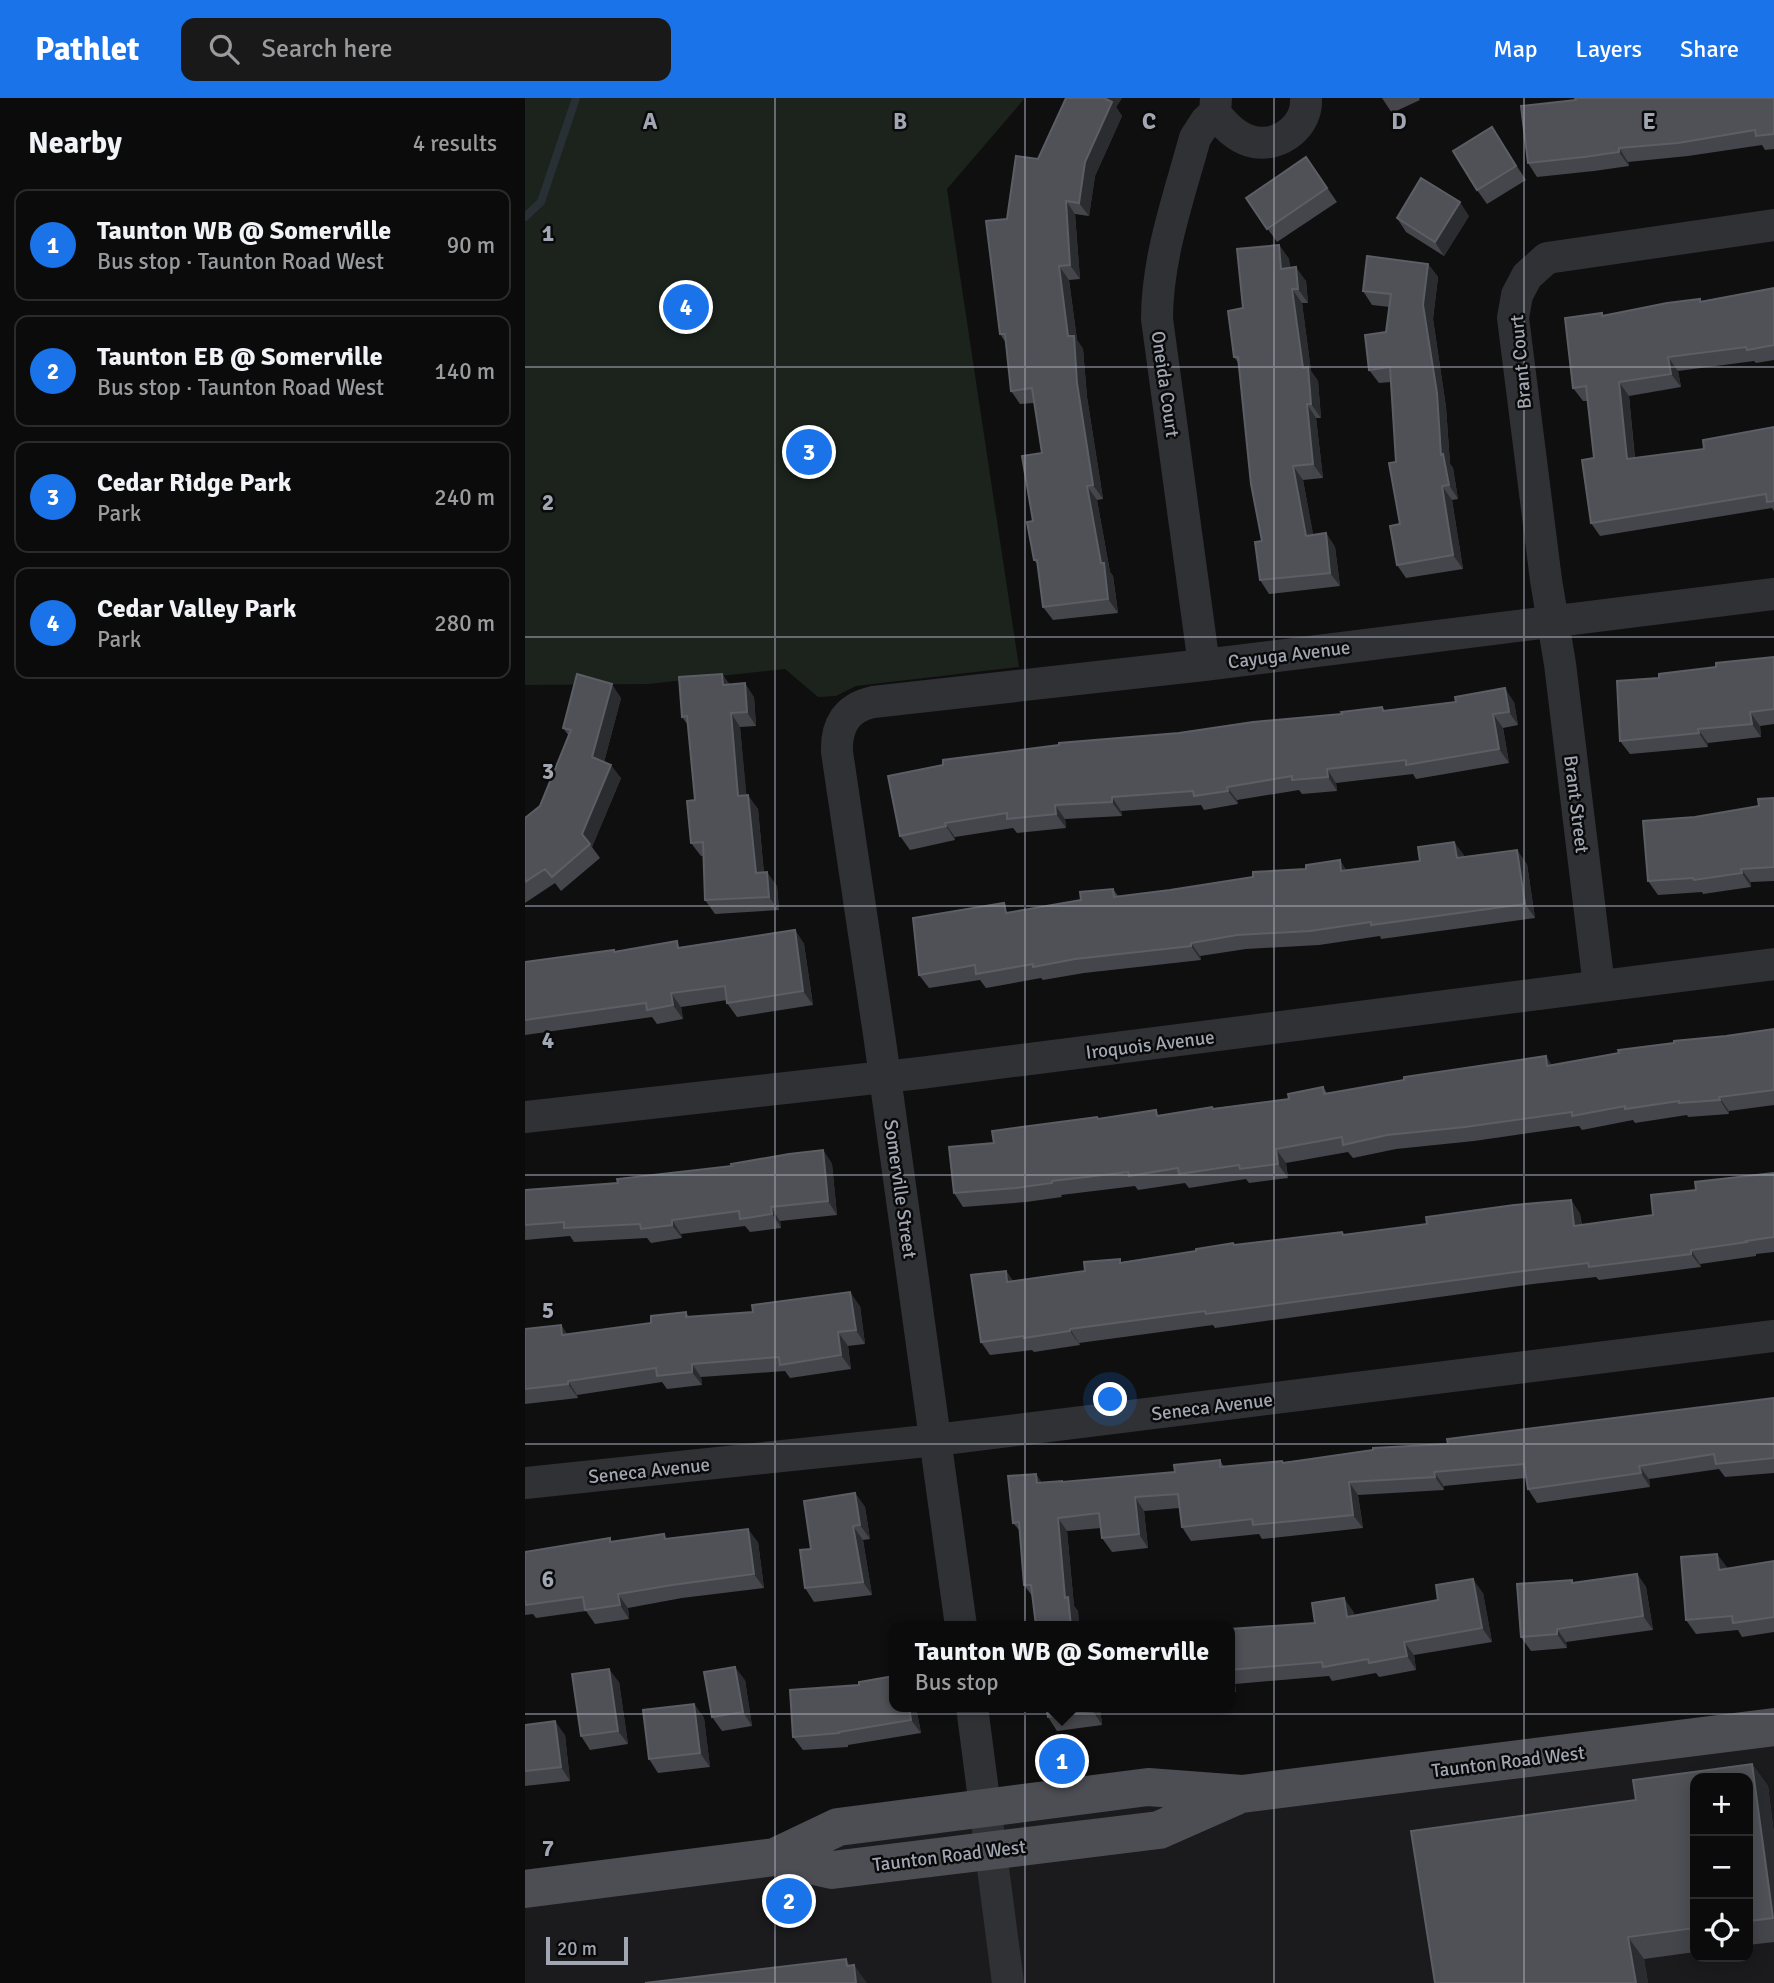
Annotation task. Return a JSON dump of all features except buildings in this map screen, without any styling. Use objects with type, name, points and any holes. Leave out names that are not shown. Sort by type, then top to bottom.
[{"type":"main road","name":"Taunton Road West","points":[[525,1889],[775,1857],[838,1827],[1148,1787],[1241,1794],[1774,1727]]},
{"type":"main road","name":"Taunton Road West","points":[[775,1857],[832,1870],[1159,1830],[1241,1794]]},
{"type":"street","name":"Oneida Court","points":[[1204,665],[1157,319],[1162,262],[1195,138],[1215,106],[1241,138],[1269,142],[1283,138],[1294,130],[1303,117],[1306,98]]},
{"type":"street","name":"Brant Court","points":[[1553,622],[1513,318],[1517,295],[1527,276],[1547,258],[1774,225]]},
{"type":"street","name":"Cayuga Avenue","points":[[837,752],[836,739],[845,716],[853,709],[868,703],[1204,665],[1774,594]]},
{"type":"street","name":"Brant Street","points":[[1553,622],[1599,986]]},
{"type":"street","name":"Somerville Street","points":[[837,752],[960,1621]]},
{"type":"street","name":"Iroquois Avenue","points":[[525,1117],[885,1077],[1774,964]]},
{"type":"street","name":"Seneca Avenue","points":[[525,1483],[936,1440],[1774,1336]]},
{"type":"street","points":[[973,1712],[1008,1983]]},
{"type":"shaded area","points":[[525,98],[1025,98],[947,189],[1019,667],[856,686],[836,696],[818,697],[785,669],[648,684],[525,685]]},
{"type":"shaded area","points":[[1774,1727],[1774,1983],[525,1983],[525,1880]]},
{"type":"waterway","points":[[525,217],[541,202],[576,98]]},
{"type":"place","name":"Cedar Valley Park","points":[[686,307]]},
{"type":"place","name":"Cedar Ridge Park","points":[[809,452]]},
{"type":"place","name":"Taunton WB @ Somerville","points":[[1062,1761]]},
{"type":"place","name":"Taunton EB @ Somerville","points":[[789,1901]]}]
